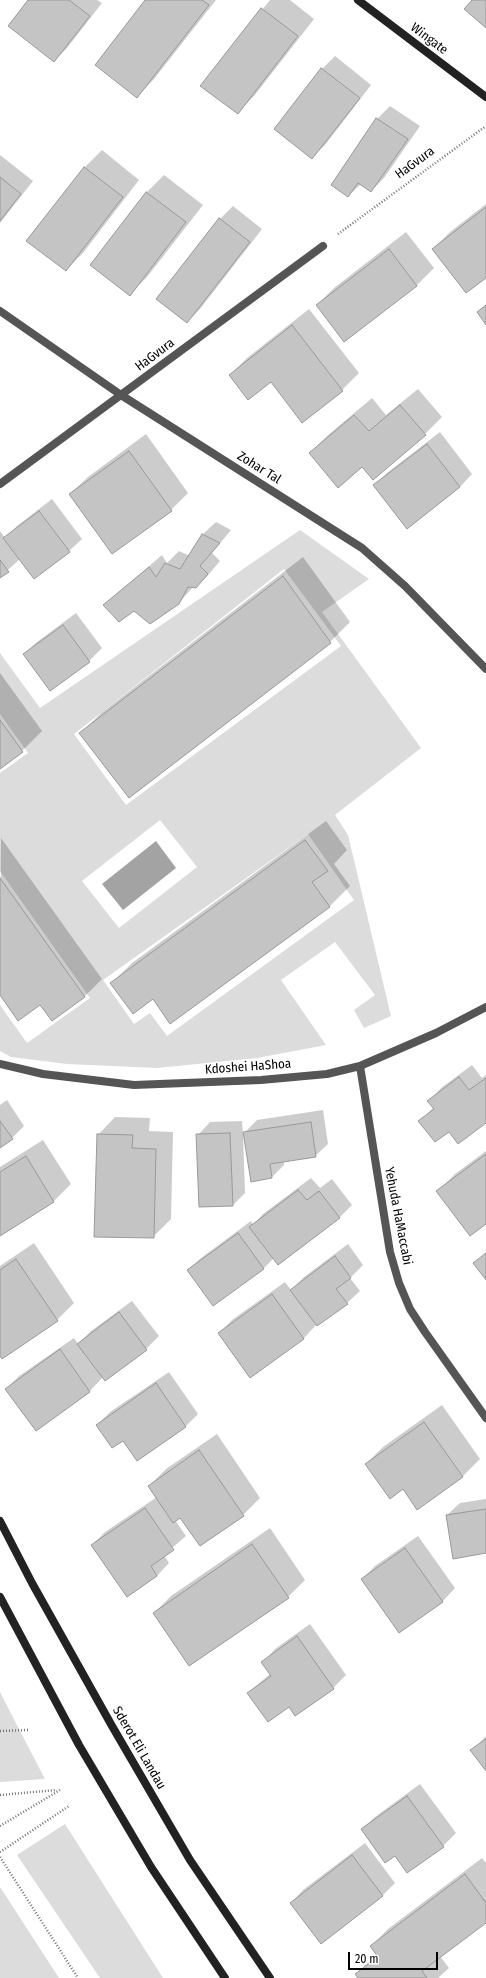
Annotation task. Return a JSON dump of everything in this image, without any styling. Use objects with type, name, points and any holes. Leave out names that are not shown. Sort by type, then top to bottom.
[{"type":"street","name":"Wingate","points":[[358,0],[486,97]]},
{"type":"street","name":"HaGvura","points":[[0,484],[323,246]]},
{"type":"street","name":"Zohar Tal","points":[[0,311],[121,395],[362,548],[405,586],[486,669]]},
{"type":"street","name":"Kdoshei HaShoa","points":[[0,1064],[43,1074],[134,1085],[269,1079],[327,1074],[360,1066],[436,1032],[486,1007]]},
{"type":"street","name":"Yehuda HaMaccabi","points":[[360,1066],[390,1252],[399,1283],[410,1309],[486,1418]]},
{"type":"street","name":"Sderot Eli Landau","points":[[0,1521],[78,1665],[190,1860],[270,1978]]},
{"type":"street","points":[[0,1597],[78,1745],[151,1867],[225,1978]]},
{"type":"path","name":"HaGvura","points":[[339,233],[486,126]]},
{"type":"path","points":[[0,1731],[28,1730]]},
{"type":"path","points":[[0,1795],[60,1790],[0,1826]]},
{"type":"path","points":[[0,1852],[69,1806]]},
{"type":"path","points":[[0,1857],[78,1978]]},
{"type":"shaded area","points":[[300,530],[369,579],[322,612],[421,748],[335,815],[348,835],[391,1016],[364,1028],[354,1010],[375,995],[335,942],[281,980],[326,1045],[257,1058],[157,1068],[67,1064],[11,1057],[0,1051],[0,1005],[27,1043],[90,998],[0,871],[0,773],[28,753],[0,714],[0,653],[40,708]],"holes":[[[284,569],[341,646],[126,805],[74,734]],[[160,820],[197,867],[119,928],[82,881]],[[308,834],[354,900],[167,1036],[150,1013],[134,1024],[103,980]]]},
{"type":"shaded area","points":[[156,841],[176,868],[123,910],[102,884]]},
{"type":"shaded area","points":[[0,1692],[20,1731],[45,1779],[0,1782]]},
{"type":"shaded area","points":[[65,1824],[163,1978],[100,1978],[17,1855]]},
{"type":"shaded area","points":[[0,1887],[59,1978],[0,1978]]},
{"type":"building","points":[[28,0],[69,0],[90,16],[54,62],[8,26]]},
{"type":"building","points":[[145,0],[202,0],[209,5],[137,98],[95,65]]},
{"type":"building","points":[[472,0],[486,0],[486,28],[464,9]]},
{"type":"building","points":[[261,8],[298,36],[238,114],[200,86]]},
{"type":"building","points":[[321,68],[360,98],[312,159],[274,129]]},
{"type":"building","points":[[376,118],[408,139],[371,192],[358,183],[348,197],[331,185]]},
{"type":"building","points":[[84,167],[123,197],[66,271],[26,241]]},
{"type":"building","points":[[0,177],[21,194],[0,221]]},
{"type":"building","points":[[146,192],[186,222],[130,296],[90,265]]},
{"type":"building","points":[[486,207],[486,278],[466,293],[432,249]]},
{"type":"building","points":[[219,218],[250,242],[187,323],[156,299]]},
{"type":"building","points":[[389,249],[417,286],[344,342],[316,305]]},
{"type":"building","points":[[486,305],[486,325],[477,312]]},
{"type":"building","points":[[292,325],[343,391],[302,423],[271,382],[248,400],[229,375]]},
{"type":"building","points":[[400,405],[426,435],[373,480],[362,467],[338,488],[309,453],[354,415],[369,431]]},
{"type":"building","points":[[427,444],[460,487],[407,529],[373,485]]},
{"type":"building","points":[[129,451],[172,511],[112,554],[69,494]]},
{"type":"building","points":[[39,511],[70,552],[34,579],[3,538]]},
{"type":"building","points":[[202,534],[220,543],[200,566],[208,574],[196,588],[188,587],[179,604],[150,624],[134,611],[119,622],[103,605],[149,567],[156,577],[165,563],[180,569]]},
{"type":"building","points":[[0,560],[9,572],[0,578]]},
{"type":"building","points":[[283,576],[331,643],[129,798],[79,733]]},
{"type":"building","points":[[63,625],[90,662],[50,691],[23,654]]},
{"type":"building","points":[[0,720],[23,752],[0,769]]},
{"type":"building","points":[[305,840],[328,871],[312,882],[330,907],[170,1024],[153,999],[133,1014],[110,983]]},
{"type":"building","points":[[0,878],[85,997],[52,1021],[40,1005],[18,1021],[0,995]]},
{"type":"building","points":[[459,1077],[469,1090],[486,1078],[486,1123],[458,1144],[449,1132],[435,1142],[418,1121],[434,1109],[427,1101]]},
{"type":"building","points":[[0,1121],[13,1139],[0,1148]]},
{"type":"building","points":[[311,1122],[316,1157],[270,1164],[272,1178],[251,1182],[243,1132]]},
{"type":"building","points":[[230,1133],[233,1206],[199,1207],[196,1134]]},
{"type":"building","points":[[97,1134],[133,1135],[132,1148],[156,1149],[154,1238],[94,1237]]},
{"type":"building","points":[[486,1154],[486,1224],[470,1236],[436,1191]]},
{"type":"building","points":[[26,1156],[54,1202],[0,1236],[0,1172]]},
{"type":"building","points":[[298,1190],[307,1200],[319,1191],[340,1218],[278,1265],[249,1227]]},
{"type":"building","points":[[238,1233],[264,1269],[213,1306],[187,1270]]},
{"type":"building","points":[[486,1253],[486,1280],[473,1263]]},
{"type":"building","points":[[335,1256],[351,1278],[336,1289],[348,1304],[317,1326],[290,1290]]},
{"type":"building","points":[[16,1259],[58,1321],[2,1359],[0,1356],[0,1270]]},
{"type":"building","points":[[272,1294],[304,1339],[250,1378],[218,1333]]},
{"type":"building","points":[[119,1312],[147,1350],[105,1381],[77,1344]]},
{"type":"building","points":[[60,1349],[90,1392],[36,1431],[5,1389]]},
{"type":"building","points":[[156,1383],[186,1427],[137,1461],[123,1441],[112,1448],[96,1425]]},
{"type":"building","points":[[424,1422],[463,1477],[417,1510],[403,1489],[390,1499],[365,1464]]},
{"type":"building","points":[[199,1450],[244,1516],[200,1546],[180,1518],[173,1523],[148,1486]]},
{"type":"building","points":[[145,1508],[174,1550],[151,1566],[157,1576],[127,1597],[91,1545]]},
{"type":"building","points":[[486,1509],[486,1553],[453,1559],[446,1515]]},
{"type":"building","points":[[252,1544],[289,1598],[189,1666],[153,1613]]},
{"type":"building","points":[[405,1548],[443,1602],[399,1633],[361,1579]]},
{"type":"building","points":[[297,1636],[334,1689],[295,1716],[289,1707],[268,1722],[247,1693],[271,1676],[261,1662]]},
{"type":"building","points":[[486,1739],[486,1771],[470,1750]]},
{"type":"building","points":[[407,1796],[444,1847],[407,1873],[395,1856],[385,1863],[361,1829]]},
{"type":"building","points":[[352,1855],[383,1896],[321,1944],[290,1903]]},
{"type":"building","points":[[465,1874],[486,1903],[486,1923],[422,1971],[427,1978],[358,1978],[355,1974],[378,1957],[370,1946]]}]
